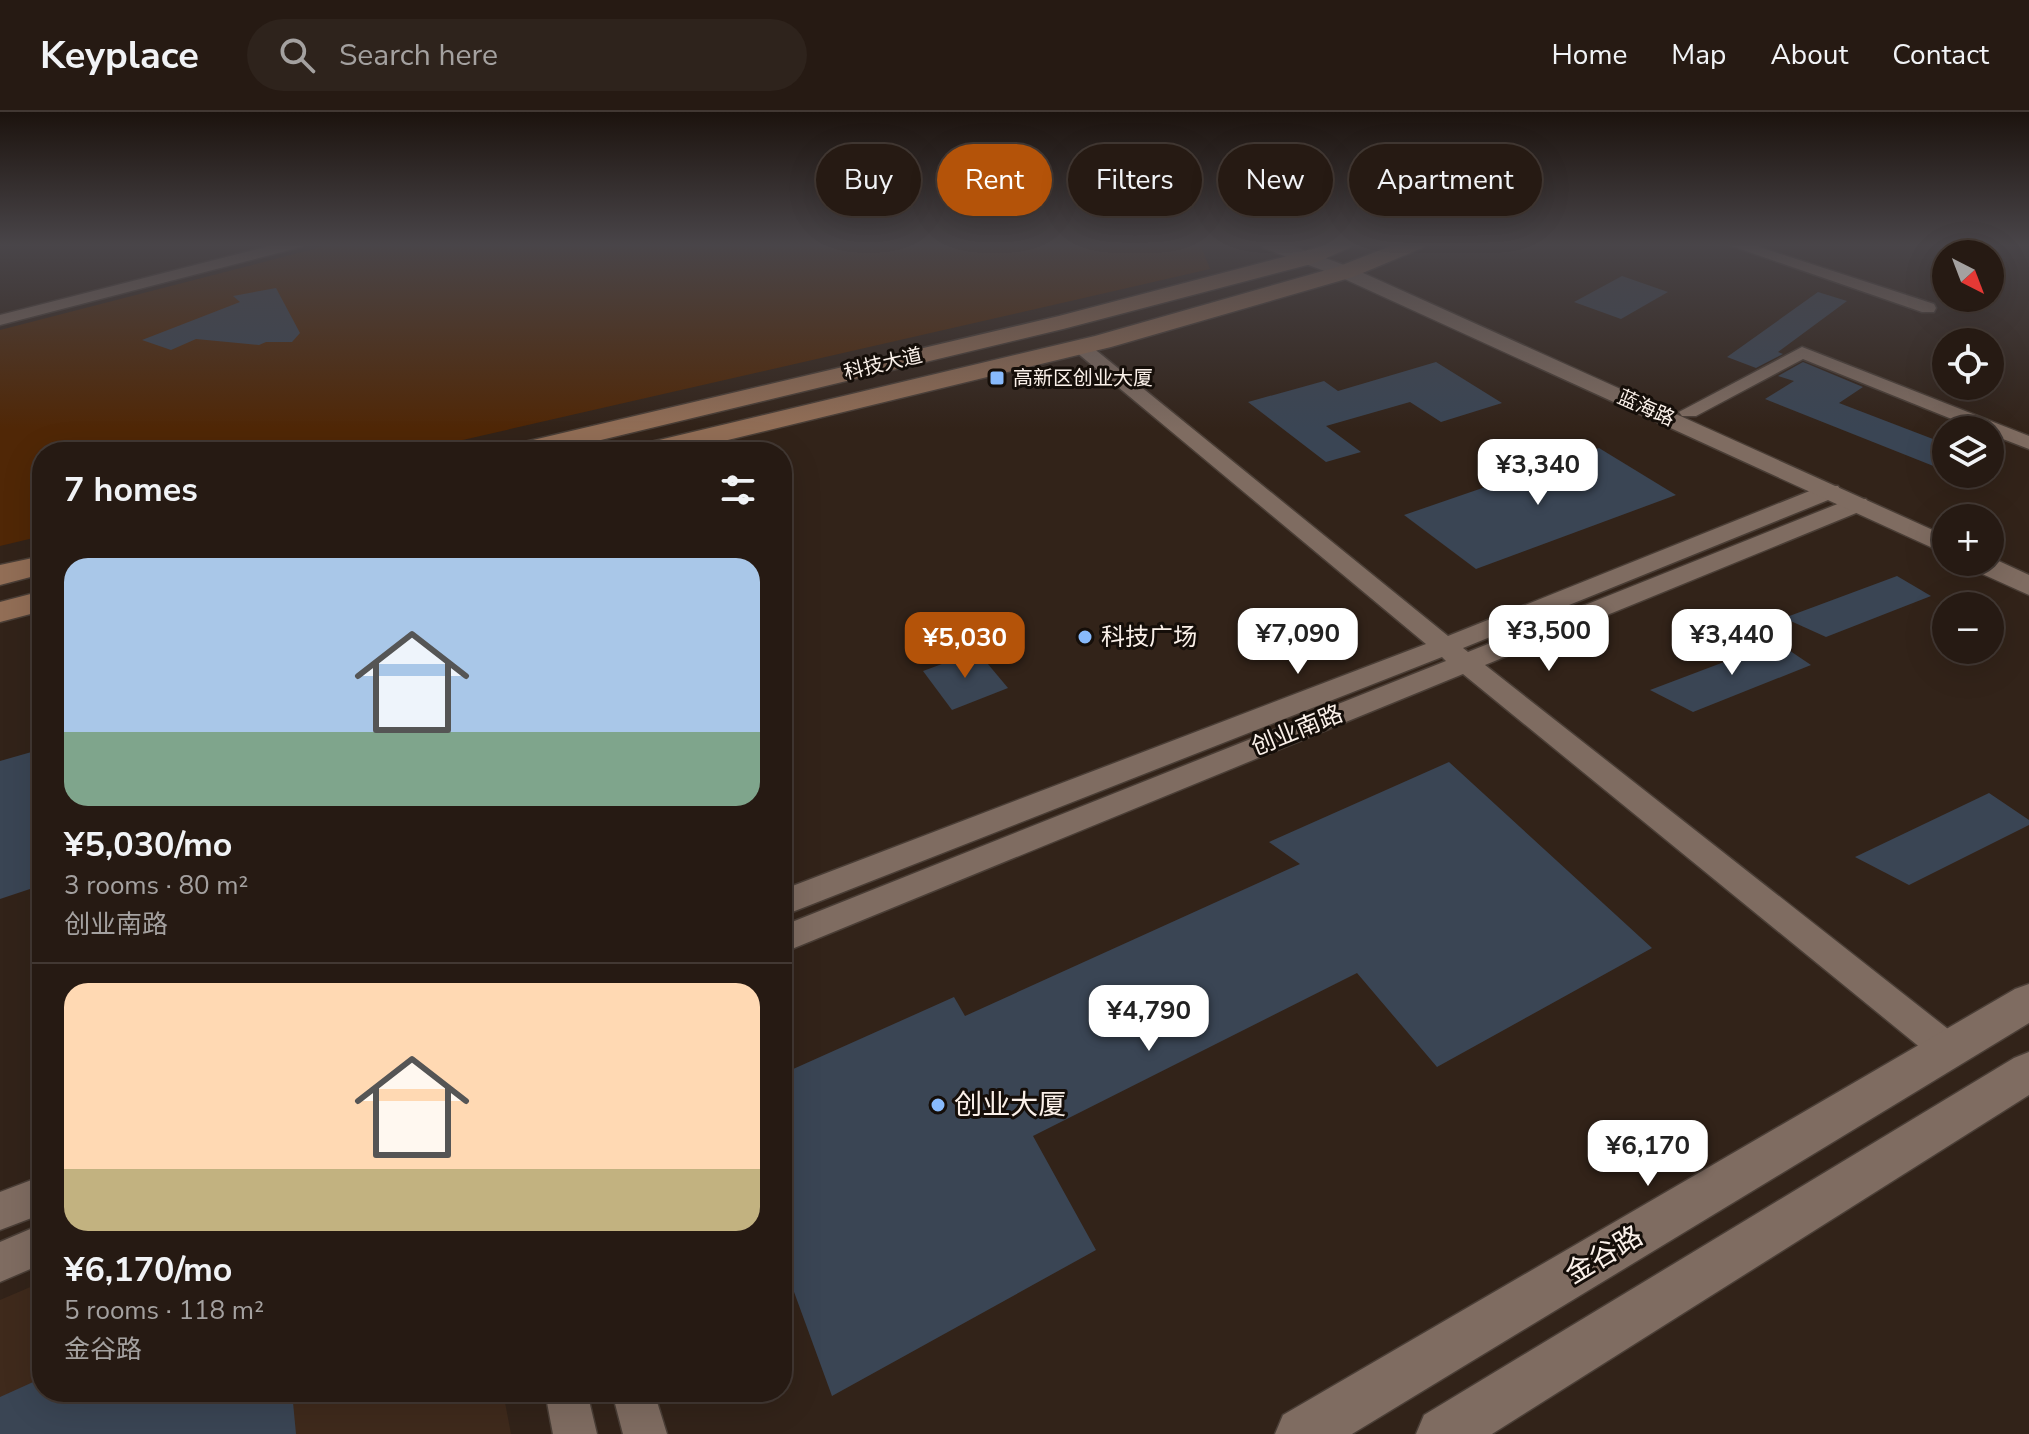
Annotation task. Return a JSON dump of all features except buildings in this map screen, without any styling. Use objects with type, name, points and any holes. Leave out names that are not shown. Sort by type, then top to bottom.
[{"type":"main road","name":"科技大道","points":[[558,442],[1120,306]]},
{"type":"main road","name":"科技大道","points":[[685,442],[1091,344],[1226,306]]},
{"type":"main road","points":[[0,575],[32,567]]},
{"type":"main road","points":[[0,612],[32,604]]},
{"type":"street","points":[[0,320],[55,306]]},
{"type":"street","name":"蓝海路","points":[[1429,306],[1932,539]]},
{"type":"street","name":"蓝海路","points":[[1437,306],[1689,412],[1932,523]]},
{"type":"street","points":[[1921,306],[1928,308]]},
{"type":"street","points":[[1091,344],[1465,650],[1958,1046]]},
{"type":"street","points":[[1689,412],[1802,352],[2029,443]]},
{"type":"street","name":"创业南路","points":[[792,936],[1830,491]]},
{"type":"street","name":"创业南路","points":[[792,899],[1858,504]]},
{"type":"street","points":[[2004,556],[2029,568]]},
{"type":"street","points":[[2004,574],[2029,586]]},
{"type":"street","name":"金谷路","points":[[1302,1434],[2029,1002]]},
{"type":"street","points":[[1443,1434],[2029,1072]]},
{"type":"street","points":[[0,1211],[32,1199]]},
{"type":"street","points":[[0,1262],[32,1248]]},
{"type":"street","points":[[568,1402],[575,1434]]},
{"type":"street","points":[[636,1402],[645,1434]]},
{"type":"shaded area","points":[[94,306],[1050,306],[454,442],[32,442],[32,538],[0,546],[0,330]]},
{"type":"shaded area","points":[[32,1286],[32,1402],[505,1402],[511,1434],[0,1434],[0,1300]]},
{"type":"place","name":"高新区创业大厦","points":[[997,378]]},
{"type":"place","name":"科技广场","points":[[1085,637]]},
{"type":"place","name":"创业大厦","points":[[938,1105]]}]
